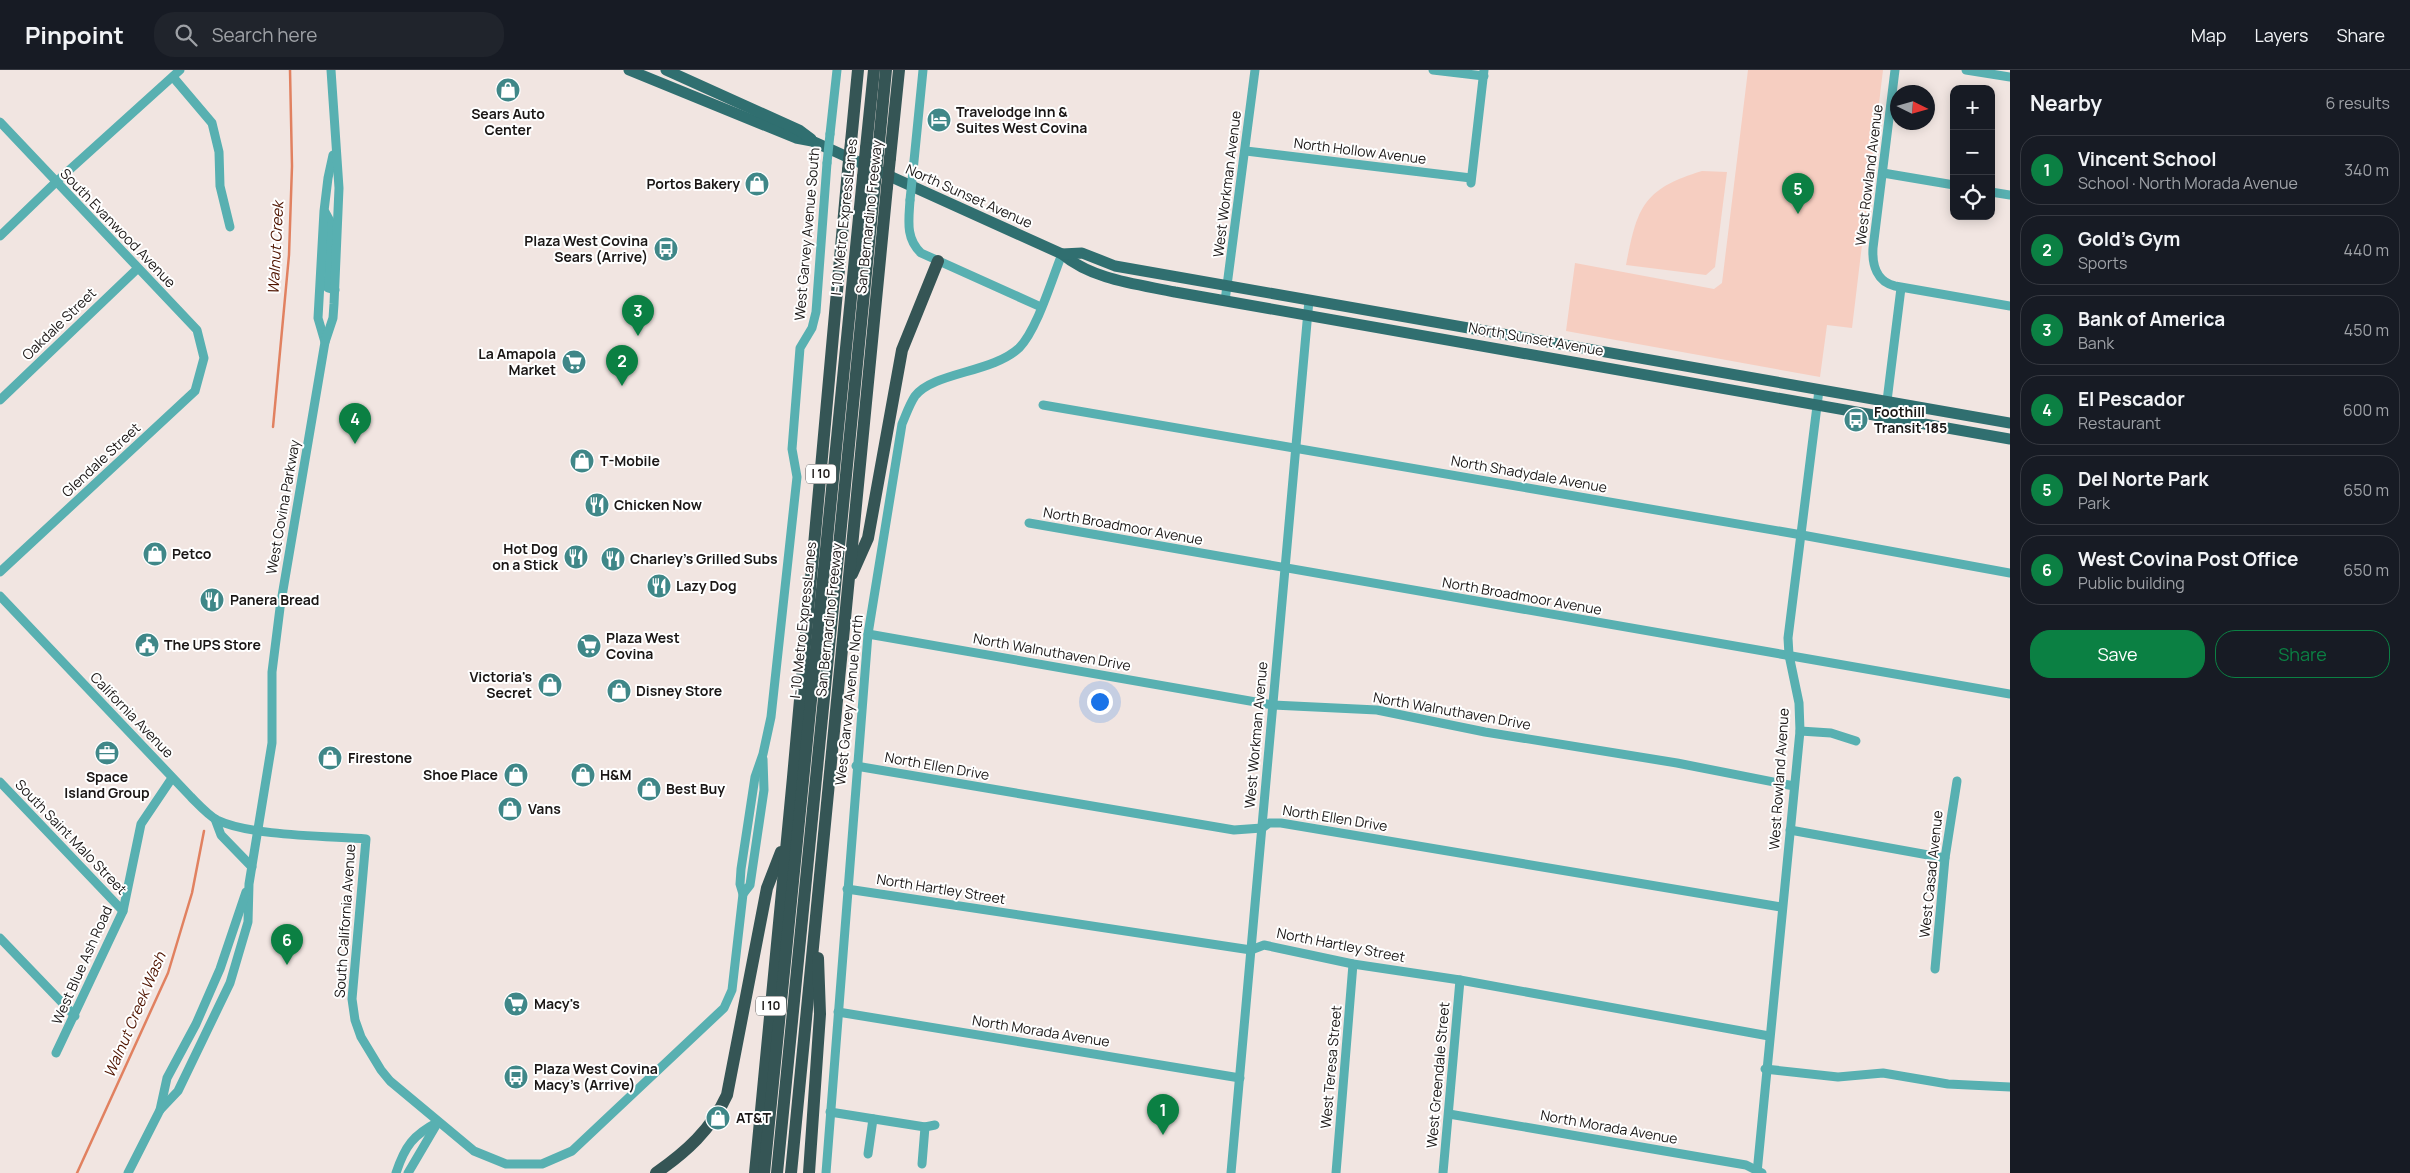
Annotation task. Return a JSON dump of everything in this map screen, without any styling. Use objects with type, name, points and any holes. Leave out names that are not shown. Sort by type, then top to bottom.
[{"type":"highway","name":"San Bernardino Freeway","points":[[755,1173],[858,70]]},
{"type":"highway","name":"I-10 Metro ExpressLanes","points":[[874,70],[878,153]]},
{"type":"highway","name":"I-10 Metro ExpressLanes","points":[[764,1173],[867,175],[878,153],[886,70]]},
{"type":"highway","name":"San Bernardino Freeway","points":[[791,1173],[887,187],[878,153],[899,70]]},
{"type":"highway","name":"I-10 Metro ExpressLanes","points":[[777,1173],[867,175]]},
{"type":"highway","points":[[848,583],[868,538],[902,350],[938,261]]},
{"type":"highway","points":[[656,1173],[684,1153],[697,1140],[715,1118],[726,1095],[767,888],[787,839]]},
{"type":"highway","points":[[809,1173],[820,1014],[817,899]]},
{"type":"highway","points":[[793,1156],[795,1173]]},
{"type":"main road","points":[[629,70],[796,138],[812,140]]},
{"type":"main road","points":[[666,70],[799,130],[812,140]]},
{"type":"main road","name":"North Sunset Avenue","points":[[812,140],[867,175],[1062,254],[1076,265],[1110,279],[1225,301],[2010,439]]},
{"type":"main road","name":"North Sunset Avenue","points":[[1062,254],[1082,253],[1115,266],[2010,424]]},
{"type":"street","name":"West Covina Parkway","points":[[160,1110],[178,1090],[230,983],[248,922],[249,884],[272,743],[272,672],[280,608],[325,342],[333,318],[340,188],[335,147],[331,70]]},
{"type":"street","name":"West Garvey Avenue South","points":[[732,990],[743,894],[750,885],[764,790],[763,754],[771,717],[797,479],[792,449],[800,348],[812,328],[816,312],[827,163],[837,70]]},
{"type":"street","points":[[922,70],[908,222],[910,239],[921,252],[938,261],[1041,307]]},
{"type":"street","name":"West Workman Avenue","points":[[1225,301],[1246,151],[1255,70]]},
{"type":"street","points":[[1433,70],[1484,73]]},
{"type":"street","name":"West Rowland Avenue","points":[[1895,70],[1873,260],[1882,279],[1890,285],[1901,288]]},
{"type":"street","points":[[1966,70],[2010,78]]},
{"type":"street","points":[[0,236],[56,182],[177,73],[212,123],[219,152],[220,186],[230,227]]},
{"type":"street","name":"North Hollow Avenue","points":[[1246,151],[1471,181],[1484,73]]},
{"type":"street","name":"South Evanwood Avenue","points":[[0,122],[137,269],[197,330],[204,358]]},
{"type":"street","name":"West Covina Parkway","points":[[325,342],[318,318],[324,211],[335,147]]},
{"type":"street","points":[[332,161],[333,178],[340,188]]},
{"type":"street","points":[[1883,173],[1950,184]]},
{"type":"street","points":[[1995,193],[2010,195]]},
{"type":"street","points":[[324,211],[331,223],[328,288],[335,290]]},
{"type":"street","name":"West Garvey Avenue North","points":[[826,1173],[856,766],[868,634],[902,424],[909,406],[916,395],[931,384],[977,370],[1004,358],[1018,348],[1030,331],[1062,254]]},
{"type":"street","name":"Oakdale Street","points":[[0,400],[137,269]]},
{"type":"street","points":[[1885,416],[1901,288],[2010,306]]},
{"type":"street","name":"West Workman Avenue","points":[[1232,1173],[1309,300]]},
{"type":"street","name":"Glendale Street","points":[[0,572],[196,391],[204,358]]},
{"type":"street","name":"West Rowland Avenue","points":[[1759,1172],[1769,1036],[1800,731],[1799,703],[1789,655],[1788,638],[1819,390]]},
{"type":"street","name":"North Shadydale Avenue","points":[[1043,405],[1802,535],[2010,573]]},
{"type":"street","name":"North Broadmoor Avenue","points":[[1029,523],[2010,694]]},
{"type":"street","name":"California Avenue","points":[[0,596],[172,778],[215,819],[233,827],[258,830]]},
{"type":"street","name":"North Walnuthaven Drive","points":[[868,634],[1273,705],[1377,710],[1485,732],[1677,763],[1794,786]]},
{"type":"street","points":[[1800,731],[1831,733],[1856,741]]},
{"type":"street","name":"North Ellen Drive","points":[[856,766],[1234,830],[1262,828],[1268,823],[1281,823],[1781,907]]},
{"type":"street","name":"West Blue Ash Road","points":[[56,1053],[123,911],[141,824],[172,778]]},
{"type":"street","name":"West Casad Avenue","points":[[1935,969],[1945,858],[1957,781]]},
{"type":"street","name":"South Saint Malo Street","points":[[0,782],[123,911]]},
{"type":"street","points":[[215,819],[221,835],[252,867]]},
{"type":"street","name":"South California Avenue","points":[[258,830],[366,839],[352,992],[355,1020],[361,1037],[380,1070],[438,1122],[474,1151],[506,1164],[542,1164],[572,1151],[724,1008],[732,990]]},
{"type":"street","points":[[1790,830],[1945,858]]},
{"type":"street","name":"West Covina Parkway","points":[[128,1173],[160,1110],[167,1078],[196,1024],[220,969],[249,884]]},
{"type":"street","name":"North Hartley Street","points":[[847,889],[1251,950],[1264,945],[1353,964],[1460,980],[1769,1036]]},
{"type":"street","points":[[0,938],[75,1016]]},
{"type":"street","name":"West Teresa Street","points":[[1336,1173],[1353,964]]},
{"type":"street","name":"West Greendale Street","points":[[1443,1173],[1460,980]]},
{"type":"street","name":"North Morada Avenue","points":[[838,1012],[1240,1078]]},
{"type":"street","points":[[1766,1069],[1838,1077],[1883,1073],[1948,1084],[2010,1087]]},
{"type":"street","points":[[830,1112],[925,1127],[935,1125]]},
{"type":"street","name":"North Morada Avenue","points":[[1449,1114],[1746,1165],[1759,1172]]},
{"type":"street","points":[[868,1154],[873,1120]]},
{"type":"street","points":[[396,1173],[406,1148],[418,1132],[438,1122]]},
{"type":"street","points":[[408,1173],[438,1122]]},
{"type":"street","points":[[922,1164],[925,1127]]},
{"type":"shaded area","points":[[1748,70],[1883,70],[1852,328],[1827,325],[1820,377],[1566,331],[1575,263],[1714,289],[1722,283]]},
{"type":"shaded area","points":[[1702,171],[1727,172],[1715,267],[1706,275],[1626,265],[1634,228],[1646,203],[1655,193],[1667,185]]},
{"type":"waterway","name":"Walnut Creek","points":[[273,427],[289,255],[292,166],[290,70]]},
{"type":"waterway","name":"Walnut Creek Wash","points":[[77,1173],[168,973],[192,893],[204,831]]},
{"type":"place","name":"Sears Auto Center","points":[[508,90]]},
{"type":"place","name":"Travelodge Inn & Suites West Covina","points":[[939,120]]},
{"type":"place","name":"Portos Bakery","points":[[757,184]]},
{"type":"place","name":"Del Norte Park","points":[[1798,214]]},
{"type":"place","name":"Plaza West Covina Sears (Arrive)","points":[[666,249]]},
{"type":"place","name":"Bank of America","points":[[638,336]]},
{"type":"place","name":"La Amapola Market","points":[[574,362]]},
{"type":"place","name":"Gold's Gym","points":[[622,386]]},
{"type":"place","name":"Foothill Transit 185","points":[[1856,420]]},
{"type":"place","name":"El Pescador","points":[[355,444]]},
{"type":"place","name":"T-Mobile","points":[[582,461]]},
{"type":"place","name":"Chicken Now","points":[[597,505]]},
{"type":"place","name":"Petco","points":[[155,554]]},
{"type":"place","name":"Hot Dog on a Stick","points":[[576,557]]},
{"type":"place","name":"Charley's Grilled Subs","points":[[613,559]]},
{"type":"place","name":"Lazy Dog","points":[[659,586]]},
{"type":"place","name":"Panera Bread","points":[[212,600]]},
{"type":"place","name":"The UPS Store","points":[[147,645]]},
{"type":"place","name":"Plaza West Covina","points":[[589,646]]},
{"type":"place","name":"Victoria's Secret","points":[[550,685]]},
{"type":"place","name":"Disney Store","points":[[619,691]]},
{"type":"place","name":"Space Island Group","points":[[107,753]]},
{"type":"place","name":"Firestone","points":[[330,758]]},
{"type":"place","name":"Shoe Place","points":[[516,775]]},
{"type":"place","name":"H&M","points":[[583,775]]},
{"type":"place","name":"Best Buy","points":[[649,789]]},
{"type":"place","name":"Vans","points":[[510,809]]},
{"type":"place","name":"West Covina Post Office","points":[[287,965]]},
{"type":"place","name":"Macy's","points":[[516,1004]]},
{"type":"place","name":"Plaza West Covina Macy's (Arrive)","points":[[516,1077]]},
{"type":"place","name":"AT&T","points":[[718,1118]]},
{"type":"place","name":"Vincent School","points":[[1163,1135]]}]
